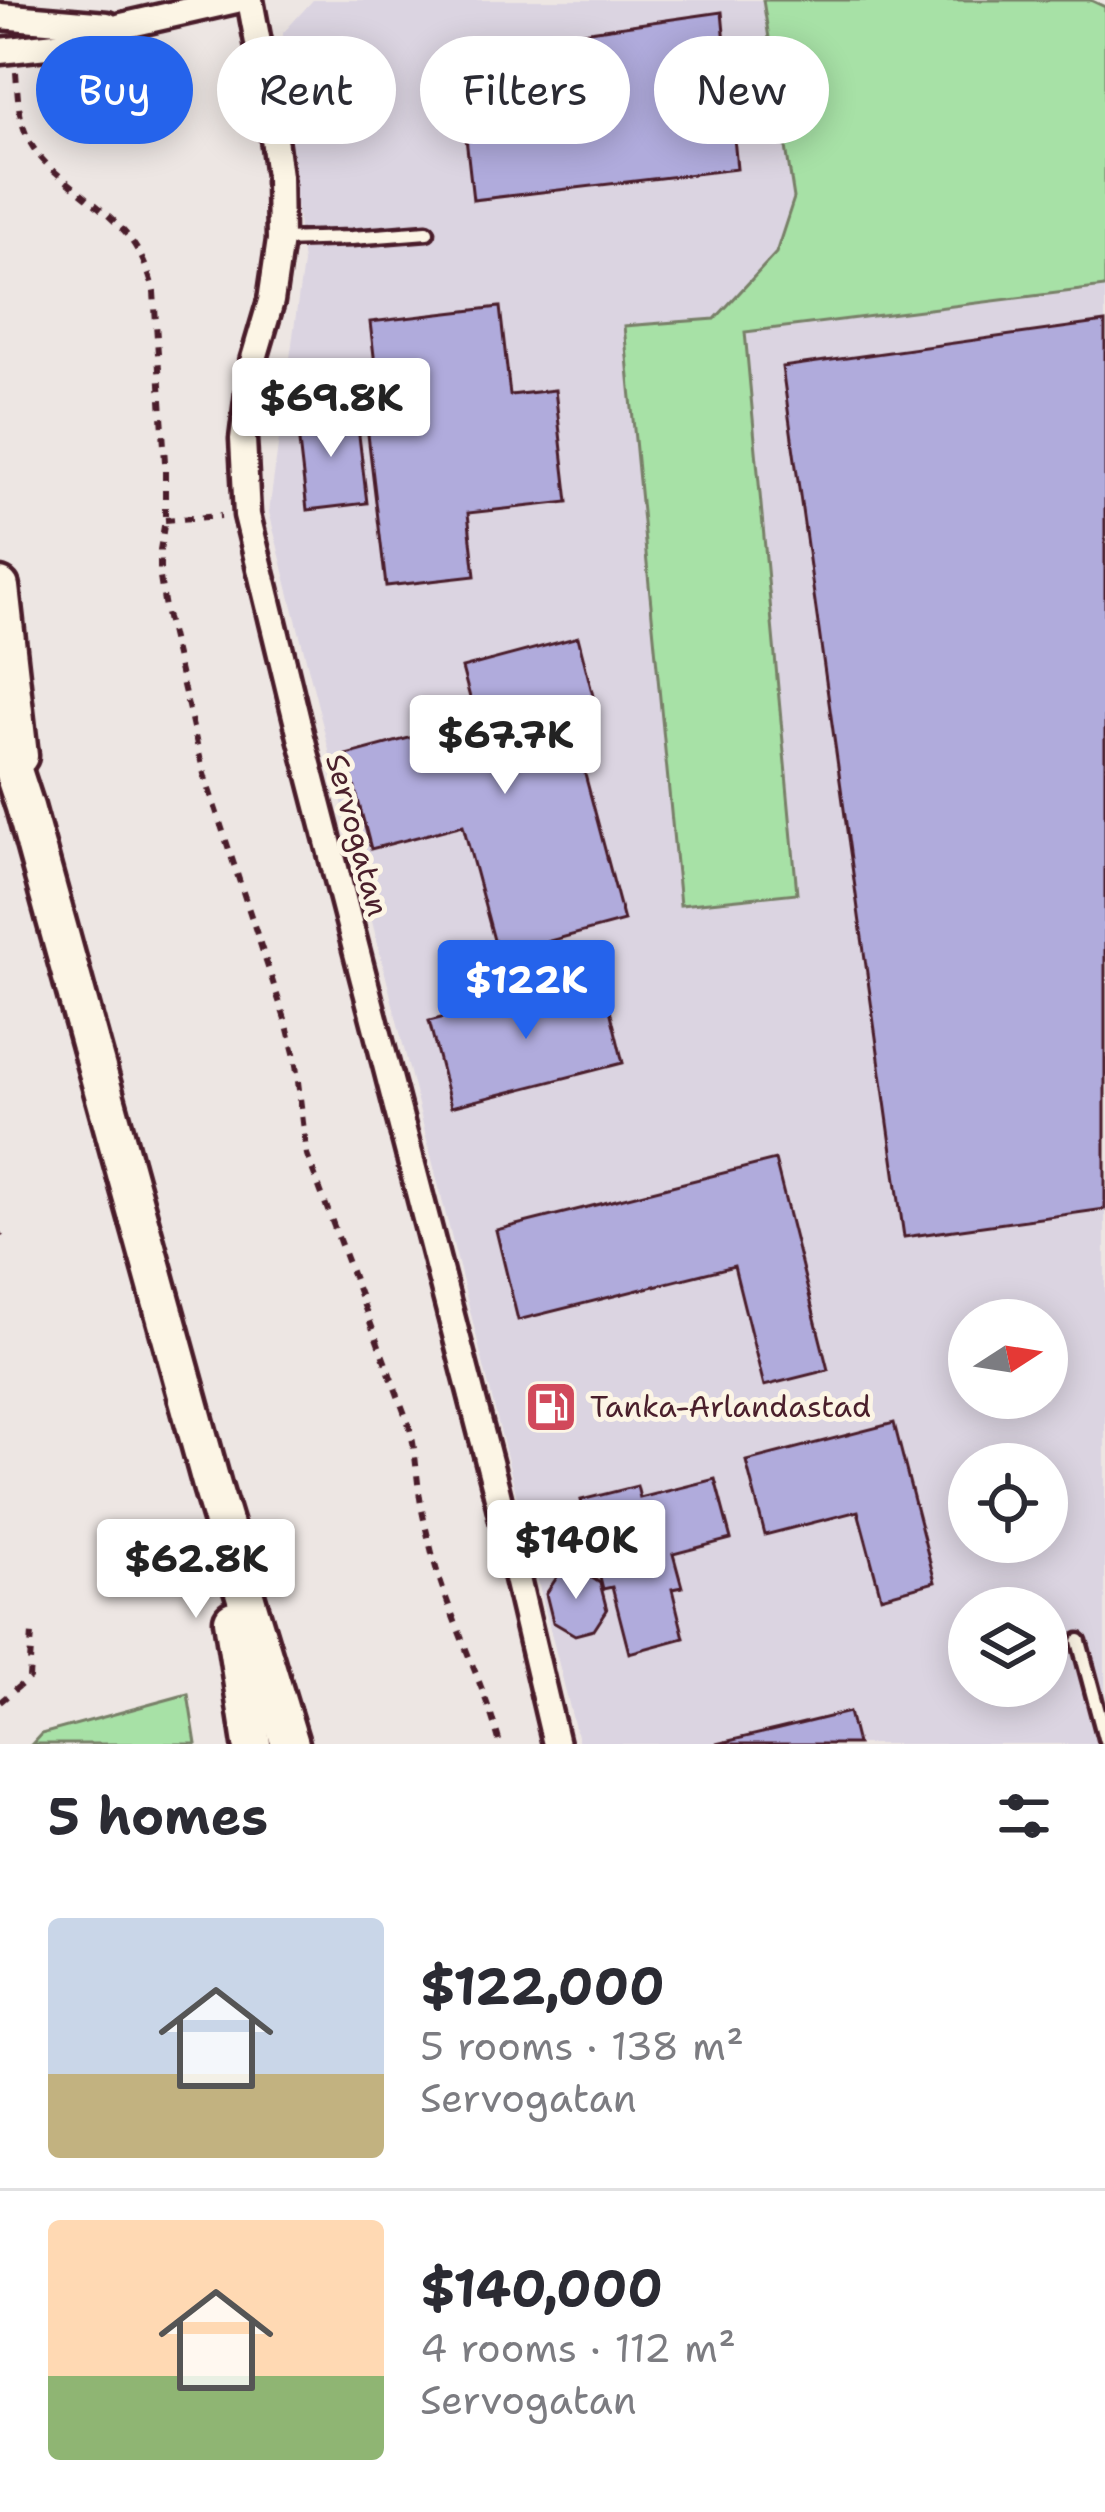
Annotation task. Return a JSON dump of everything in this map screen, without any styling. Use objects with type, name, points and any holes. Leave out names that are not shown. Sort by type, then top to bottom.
[{"type":"main road","points":[[0,587],[25,807]]},
{"type":"main road","points":[[0,731],[212,1486],[290,1744]]},
{"type":"main road","points":[[212,1486],[252,1744]]},
{"type":"street","points":[[7,51],[65,44],[236,0]]},
{"type":"street","name":"Servogatan","points":[[250,0],[280,176],[280,240],[243,439],[247,515],[495,1486],[556,1744]]},
{"type":"street","points":[[0,16],[122,26]]},
{"type":"lane","points":[[280,240],[428,232]]},
{"type":"lane","points":[[1079,1641],[1105,1738]]},
{"type":"path","points":[[7,51],[30,142],[46,164],[117,223],[148,266],[156,314],[165,462],[160,564],[166,614],[204,774],[287,1025],[308,1155],[409,1425],[419,1496],[436,1565],[500,1744]]},
{"type":"path","points":[[165,520],[247,515]]},
{"type":"path","points":[[0,1702],[29,1678],[32,1633]]},
{"type":"shaded area","points":[[313,0],[763,0],[769,36],[654,36],[654,144],[786,144],[794,198],[776,253],[715,319],[624,327],[680,905],[797,893],[745,331],[1105,287],[1105,1744],[579,1744],[269,512],[303,263],[289,144],[396,144],[396,36],[283,36]]},
{"type":"green space","points":[[763,0],[1090,0],[1105,7],[1105,287],[745,332],[797,893],[680,905],[624,326],[715,319],[776,253],[794,198],[786,144],[829,144],[829,36],[769,36]]},
{"type":"green space","points":[[188,1694],[196,1744],[32,1744],[41,1734]]},
{"type":"building","points":[[722,12],[724,36],[654,36],[654,144],[735,144],[737,169],[473,200],[467,144],[630,144],[630,36],[554,36]]},
{"type":"building","points":[[500,307],[510,395],[555,390],[568,502],[468,513],[475,576],[386,586],[365,409],[380,407],[370,322]]},
{"type":"building","points":[[1105,322],[1105,1209],[904,1237],[782,367]]},
{"type":"building","points":[[356,410],[367,503],[307,510],[296,416]]},
{"type":"building","points":[[578,637],[593,696],[566,703],[624,921],[498,955],[463,825],[371,849],[346,755],[476,720],[462,668]]},
{"type":"building","points":[[602,977],[623,1063],[451,1107],[429,1021]]},
{"type":"building","points":[[775,1160],[828,1370],[764,1386],[734,1266],[518,1320],[496,1230]]},
{"type":"building","points":[[894,1423],[935,1582],[881,1597],[858,1511],[765,1535],[746,1461]]},
{"type":"building","points":[[715,1479],[731,1539],[673,1554],[682,1587],[672,1589],[684,1638],[629,1653],[612,1587],[603,1589],[581,1500],[637,1486],[640,1498]]},
{"type":"building","points":[[578,1569],[600,1583],[607,1610],[594,1630],[575,1635],[553,1622],[546,1594],[559,1574]]},
{"type":"building","points":[[849,1712],[857,1744],[716,1744],[779,1729]]},
{"type":"place","name":"Tanka-Arlandastad","points":[[551,1407]]}]
